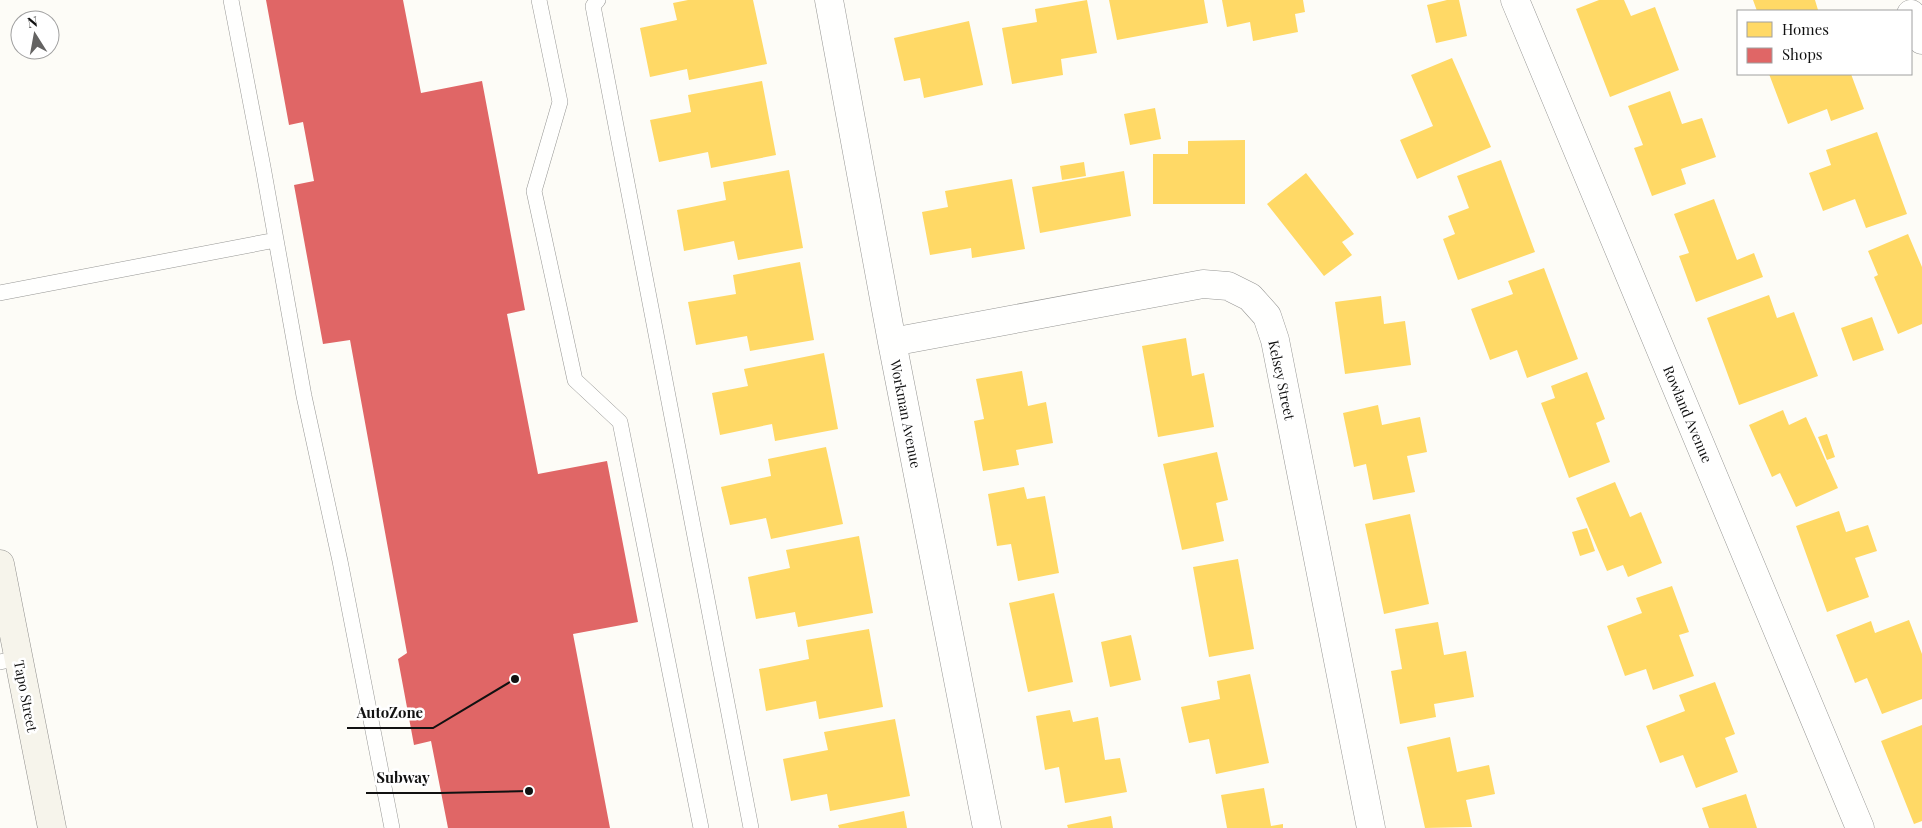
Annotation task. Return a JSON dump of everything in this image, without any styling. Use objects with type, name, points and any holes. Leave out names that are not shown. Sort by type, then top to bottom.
[{"type":"street","name":"Workman Avenue","points":[[829,0],[892,342],[988,828]]},
{"type":"street","name":"Rowland Avenue","points":[[1516,0],[1860,828]]},
{"type":"street","points":[[1912,17],[1922,40]]},
{"type":"street","name":"Kelsey Street","points":[[892,342],[1203,284],[1228,286],[1250,297],[1267,316],[1275,340],[1371,828]]},
{"type":"street","name":"Tapo Street","points":[[0,564],[9,660],[52,828]]},
{"type":"lane","points":[[231,0],[304,396],[340,561],[392,828]]},
{"type":"lane","points":[[539,0],[560,102],[534,191],[575,380],[620,422],[701,828]]},
{"type":"lane","points":[[598,0],[593,6],[751,828]]},
{"type":"lane","points":[[0,293],[276,240]]},
{"type":"building: Homes","points":[[688,0],[753,0],[767,64],[689,80],[687,69],[650,77],[640,28],[677,20],[673,3]]},
{"type":"building: Homes","points":[[1087,0],[1097,53],[1061,59],[1063,75],[1012,84],[1002,28],[1037,22],[1035,9]]},
{"type":"building: Homes","points":[[1109,0],[1204,0],[1208,23],[1117,40]]},
{"type":"building: Homes","points":[[1222,0],[1303,0],[1305,12],[1295,14],[1298,32],[1253,41],[1250,22],[1227,27]]},
{"type":"building: Homes","points":[[1447,0],[1459,0],[1467,36],[1436,43],[1427,5]]},
{"type":"building: Homes","points":[[1599,0],[1624,0],[1631,16],[1655,7],[1679,70],[1610,97],[1576,9]]},
{"type":"building: Homes","points":[[1753,0],[1815,0],[1818,10],[1757,10]]},
{"type":"building: Homes","points":[[969,21],[983,85],[924,98],[920,78],[904,81],[894,38]]},
{"type":"building: Homes","points":[[1452,58],[1491,147],[1417,179],[1400,140],[1433,126],[1411,75]]},
{"type":"building: Homes","points":[[1769,75],[1851,75],[1864,109],[1831,121],[1827,109],[1788,124]]},
{"type":"building: Homes","points":[[762,81],[776,155],[711,168],[708,152],[659,162],[650,120],[691,112],[688,95]]},
{"type":"building: Homes","points":[[1670,91],[1682,124],[1702,118],[1716,157],[1681,169],[1686,184],[1652,196],[1634,148],[1643,145],[1628,106]]},
{"type":"building: Homes","points":[[1155,108],[1161,139],[1130,145],[1124,114]]},
{"type":"building: Homes","points":[[1877,132],[1907,214],[1866,228],[1855,199],[1823,211],[1809,173],[1831,165],[1826,150]]},
{"type":"building: Homes","points":[[1245,140],[1245,204],[1153,204],[1153,154],[1188,154],[1188,141]]},
{"type":"building: Homes","points":[[1501,160],[1535,252],[1458,280],[1443,239],[1455,234],[1448,216],[1469,208],[1457,176]]},
{"type":"building: Homes","points":[[1084,162],[1086,176],[1062,180],[1060,166]]},
{"type":"building: Homes","points":[[789,170],[803,248],[738,260],[734,241],[684,251],[677,210],[726,200],[723,182]]},
{"type":"building: Homes","points":[[1124,171],[1131,216],[1040,233],[1032,187]]},
{"type":"building: Homes","points":[[1306,173],[1354,234],[1342,242],[1352,255],[1324,276],[1267,204]]},
{"type":"building: Homes","points":[[1012,179],[1025,249],[972,258],[971,248],[930,255],[922,212],[948,207],[945,191]]},
{"type":"building: Homes","points":[[1714,199],[1737,260],[1754,253],[1763,277],[1696,302],[1679,256],[1689,253],[1674,214]]},
{"type":"building: Homes","points":[[1908,234],[1922,267],[1922,324],[1898,334],[1874,277],[1878,275],[1868,251]]},
{"type":"building: Homes","points":[[800,262],[814,340],[750,351],[747,336],[696,345],[688,302],[736,294],[733,275]]},
{"type":"building: Homes","points":[[1544,268],[1578,359],[1527,378],[1517,350],[1490,360],[1471,309],[1513,294],[1508,281]]},
{"type":"building: Homes","points":[[1769,295],[1777,318],[1794,312],[1818,376],[1739,405],[1707,318]]},
{"type":"building: Homes","points":[[1381,296],[1384,324],[1405,321],[1411,365],[1345,374],[1335,302]]},
{"type":"building: Homes","points":[[1872,317],[1884,350],[1853,361],[1841,328]]},
{"type":"building: Homes","points":[[1186,338],[1192,376],[1204,373],[1214,427],[1158,437],[1142,346]]},
{"type":"building: Homes","points":[[824,353],[838,429],[775,441],[772,424],[720,435],[712,393],[748,386],[744,369]]},
{"type":"building: Homes","points":[[1022,371],[1028,406],[1046,402],[1053,443],[1016,450],[1019,465],[983,471],[974,421],[984,419],[976,379]]},
{"type":"building: Homes","points":[[1587,372],[1605,419],[1596,423],[1610,462],[1569,478],[1541,403],[1555,398],[1551,386]]},
{"type":"building: Homes","points":[[1378,405],[1382,425],[1420,417],[1427,452],[1407,456],[1415,492],[1373,500],[1366,464],[1354,467],[1343,413]]},
{"type":"building: Homes","points":[[1783,410],[1789,425],[1806,417],[1838,488],[1796,507],[1780,473],[1772,477],[1749,425]]},
{"type":"building: Homes","points":[[1827,434],[1835,457],[1827,460],[1818,437]]},
{"type":"building: Homes","points":[[826,447],[843,524],[771,539],[766,518],[730,525],[721,487],[771,476],[768,459]]},
{"type":"building: Homes","points":[[1217,452],[1228,500],[1216,503],[1224,541],[1182,550],[1163,464]]},
{"type":"building: Homes","points":[[1615,482],[1630,517],[1641,512],[1662,563],[1628,577],[1623,565],[1607,571],[1576,498]]},
{"type":"building: Homes","points":[[1024,487],[1027,499],[1045,496],[1059,573],[1018,581],[1011,544],[997,546],[988,494]]},
{"type":"building: Homes","points":[[1839,511],[1846,532],[1868,525],[1877,551],[1855,558],[1869,597],[1827,612],[1796,526]]},
{"type":"building: Homes","points":[[1410,514],[1429,604],[1384,614],[1365,524]]},
{"type":"building: Homes","points":[[1587,528],[1595,551],[1580,556],[1572,532]]},
{"type":"building: Homes","points":[[859,536],[873,613],[798,627],[795,612],[756,619],[748,577],[790,568],[786,550]]},
{"type":"building: Homes","points":[[1238,559],[1254,649],[1209,657],[1193,567]]},
{"type":"building: Homes","points":[[1672,586],[1689,632],[1679,635],[1694,676],[1653,690],[1646,669],[1625,676],[1607,626],[1642,613],[1636,598]]},
{"type":"building: Homes","points":[[1054,593],[1073,682],[1028,692],[1009,603]]},
{"type":"building: Homes","points":[[1909,620],[1922,654],[1922,699],[1882,714],[1867,678],[1855,683],[1836,635],[1871,621],[1875,633]]},
{"type":"building: Homes","points":[[1438,622],[1444,655],[1466,651],[1474,697],[1434,704],[1436,717],[1400,724],[1391,671],[1402,669],[1395,629]]},
{"type":"building: Homes","points":[[869,629],[883,707],[819,719],[816,701],[766,711],[759,669],[809,659],[806,640]]},
{"type":"building: Homes","points":[[1131,635],[1141,680],[1110,687],[1101,642]]},
{"type":"building: Homes","points":[[1250,674],[1269,763],[1216,774],[1209,739],[1189,743],[1181,707],[1220,699],[1217,681]]},
{"type":"building: Homes","points":[[1715,682],[1735,734],[1725,738],[1738,772],[1696,788],[1683,755],[1660,763],[1646,726],[1685,711],[1679,695]]},
{"type":"building: Homes","points":[[1070,710],[1073,722],[1098,717],[1105,760],[1120,758],[1127,792],[1065,803],[1059,767],[1045,770],[1036,716]]},
{"type":"building: Homes","points":[[895,719],[910,796],[830,811],[827,794],[791,801],[783,759],[828,750],[824,732]]},
{"type":"building: Homes","points":[[1922,725],[1922,821],[1914,824],[1881,741]]},
{"type":"building: Homes","points":[[1450,737],[1457,772],[1489,765],[1495,794],[1466,800],[1472,827],[1425,828],[1407,747]]},
{"type":"building: Homes","points":[[1264,788],[1271,826],[1283,824],[1283,828],[1227,828],[1221,795]]},
{"type":"building: Homes","points":[[1746,794],[1757,828],[1709,828],[1702,808]]},
{"type":"building: Homes","points":[[904,811],[907,828],[839,828],[838,825]]},
{"type":"building: Homes","points":[[1111,816],[1113,828],[1068,828],[1067,825]]},
{"type":"building: Shops","points":[[266,0],[403,0],[421,93],[482,81],[525,310],[507,314],[538,474],[607,461],[638,622],[573,634],[610,828],[448,828],[431,741],[414,745],[398,659],[407,653],[350,340],[323,344],[294,185],[314,181],[303,122],[289,125]]},
{"type":"place","name":"AutoZone","points":[[515,679]]},
{"type":"place","name":"Subway","points":[[529,791]]}]
